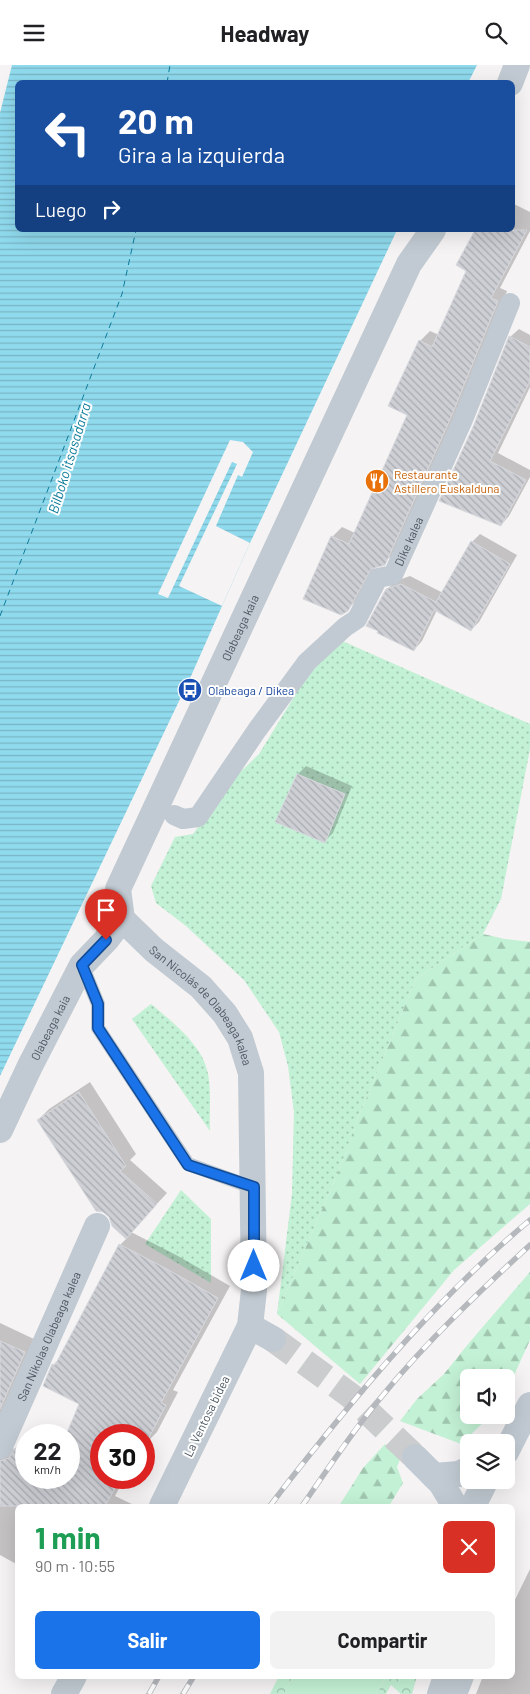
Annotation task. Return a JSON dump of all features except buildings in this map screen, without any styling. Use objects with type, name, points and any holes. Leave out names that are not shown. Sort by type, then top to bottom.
[{"type":"street","points":[[511,80],[517,65]]},
{"type":"street","name":"Olabeaga kaia","points":[[0,1130],[30,1066],[82,965],[106,940],[122,919],[118,889],[409,264],[432,232]]},
{"type":"street","name":"Dike kalea","points":[[174,815],[183,819],[198,817],[307,662],[357,619],[378,577],[393,575],[462,422],[510,303]]},
{"type":"street","name":"San Nicolás de Olabeaga kalea","points":[[122,919],[154,950],[201,987],[225,1014],[240,1038],[251,1073],[254,1187]]},
{"type":"street","name":"La Ventosa bidea","points":[[163,1504],[250,1326],[254,1290],[254,1187]]},
{"type":"street","name":"San Nikolas Olabeaga kalea","points":[[0,1446],[97,1226]]},
{"type":"street","points":[[250,1326],[273,1339]]},
{"type":"street","points":[[514,1434],[530,1405]]},
{"type":"street","points":[[415,1457],[434,1476],[454,1504]]},
{"type":"street","points":[[434,1476],[460,1474]]},
{"type":"street","points":[[474,1504],[482,1489]]},
{"type":"street","points":[[64,1694],[72,1679]]},
{"type":"street","points":[[437,1694],[442,1679]]},
{"type":"street","points":[[454,1694],[460,1679]]},
{"type":"lane","points":[[82,965],[98,1004],[98,1028],[188,1165],[254,1187]]},
{"type":"green space","points":[[340,640],[530,724],[530,749],[501,899],[483,934],[416,979],[356,1123],[342,1163],[277,1314],[292,1194],[294,1112],[288,1066],[279,1032],[244,980],[186,926],[156,903],[151,886],[175,837],[193,834],[231,781],[259,754],[305,679]]},
{"type":"green space","points":[[483,934],[530,942],[530,1204],[454,1270],[360,1384],[277,1314],[342,1163],[356,1123],[416,979]]},
{"type":"green space","points":[[151,1004],[184,1033],[199,1051],[204,1061],[209,1084],[210,1131],[132,1019]]},
{"type":"green space","points":[[181,1190],[211,1219],[211,1283],[145,1244]]},
{"type":"green space","points":[[530,1272],[530,1340],[515,1373],[515,1369],[460,1369],[460,1424],[482,1424],[471,1434],[460,1434],[460,1444],[400,1421],[417,1399],[444,1374]]},
{"type":"green space","points":[[385,1444],[401,1457],[397,1467],[403,1483],[390,1504],[340,1504],[363,1468]]},
{"type":"green space","points":[[278,1679],[292,1679],[284,1694],[270,1694]]},
{"type":"green space","points":[[292,1679],[384,1679],[377,1694],[284,1694]]},
{"type":"green space","points":[[384,1679],[416,1679],[412,1694],[401,1694],[391,1685],[386,1694],[377,1694]]},
{"type":"water","name":"Bilboko itsasadarra","points":[[12,65],[477,65],[470,80],[15,80],[15,232],[396,232],[250,543],[191,676],[0,1076],[0,113]]},
{"type":"pier","points":[[230,440],[243,442],[253,452],[242,477],[238,475],[216,526],[250,543],[222,606],[179,586],[237,464],[232,462],[168,598],[158,594]]},
{"type":"ferry route","points":[[168,80],[170,65]]},
{"type":"ferry route","points":[[0,616],[122,294],[136,232]]},
{"type":"tunnel","points":[[273,1339],[351,1396],[415,1457]]},
{"type":"railway","points":[[272,1504],[333,1426],[402,1344],[451,1292],[530,1220]]},
{"type":"railway","points":[[303,1504],[361,1422],[417,1355],[530,1245]]},
{"type":"railway","points":[[149,1694],[157,1679]]},
{"type":"railway","points":[[183,1694],[192,1679]]},
{"type":"place","name":"Restaurante Astillero Euskalduna","points":[[377,481]]},
{"type":"place","name":"Olabeaga / Dikea","points":[[190,690]]},
{"type":"route","points":[[106,940],[82,965],[98,1004],[98,1028],[188,1165],[254,1187],[254,1266]]}]
